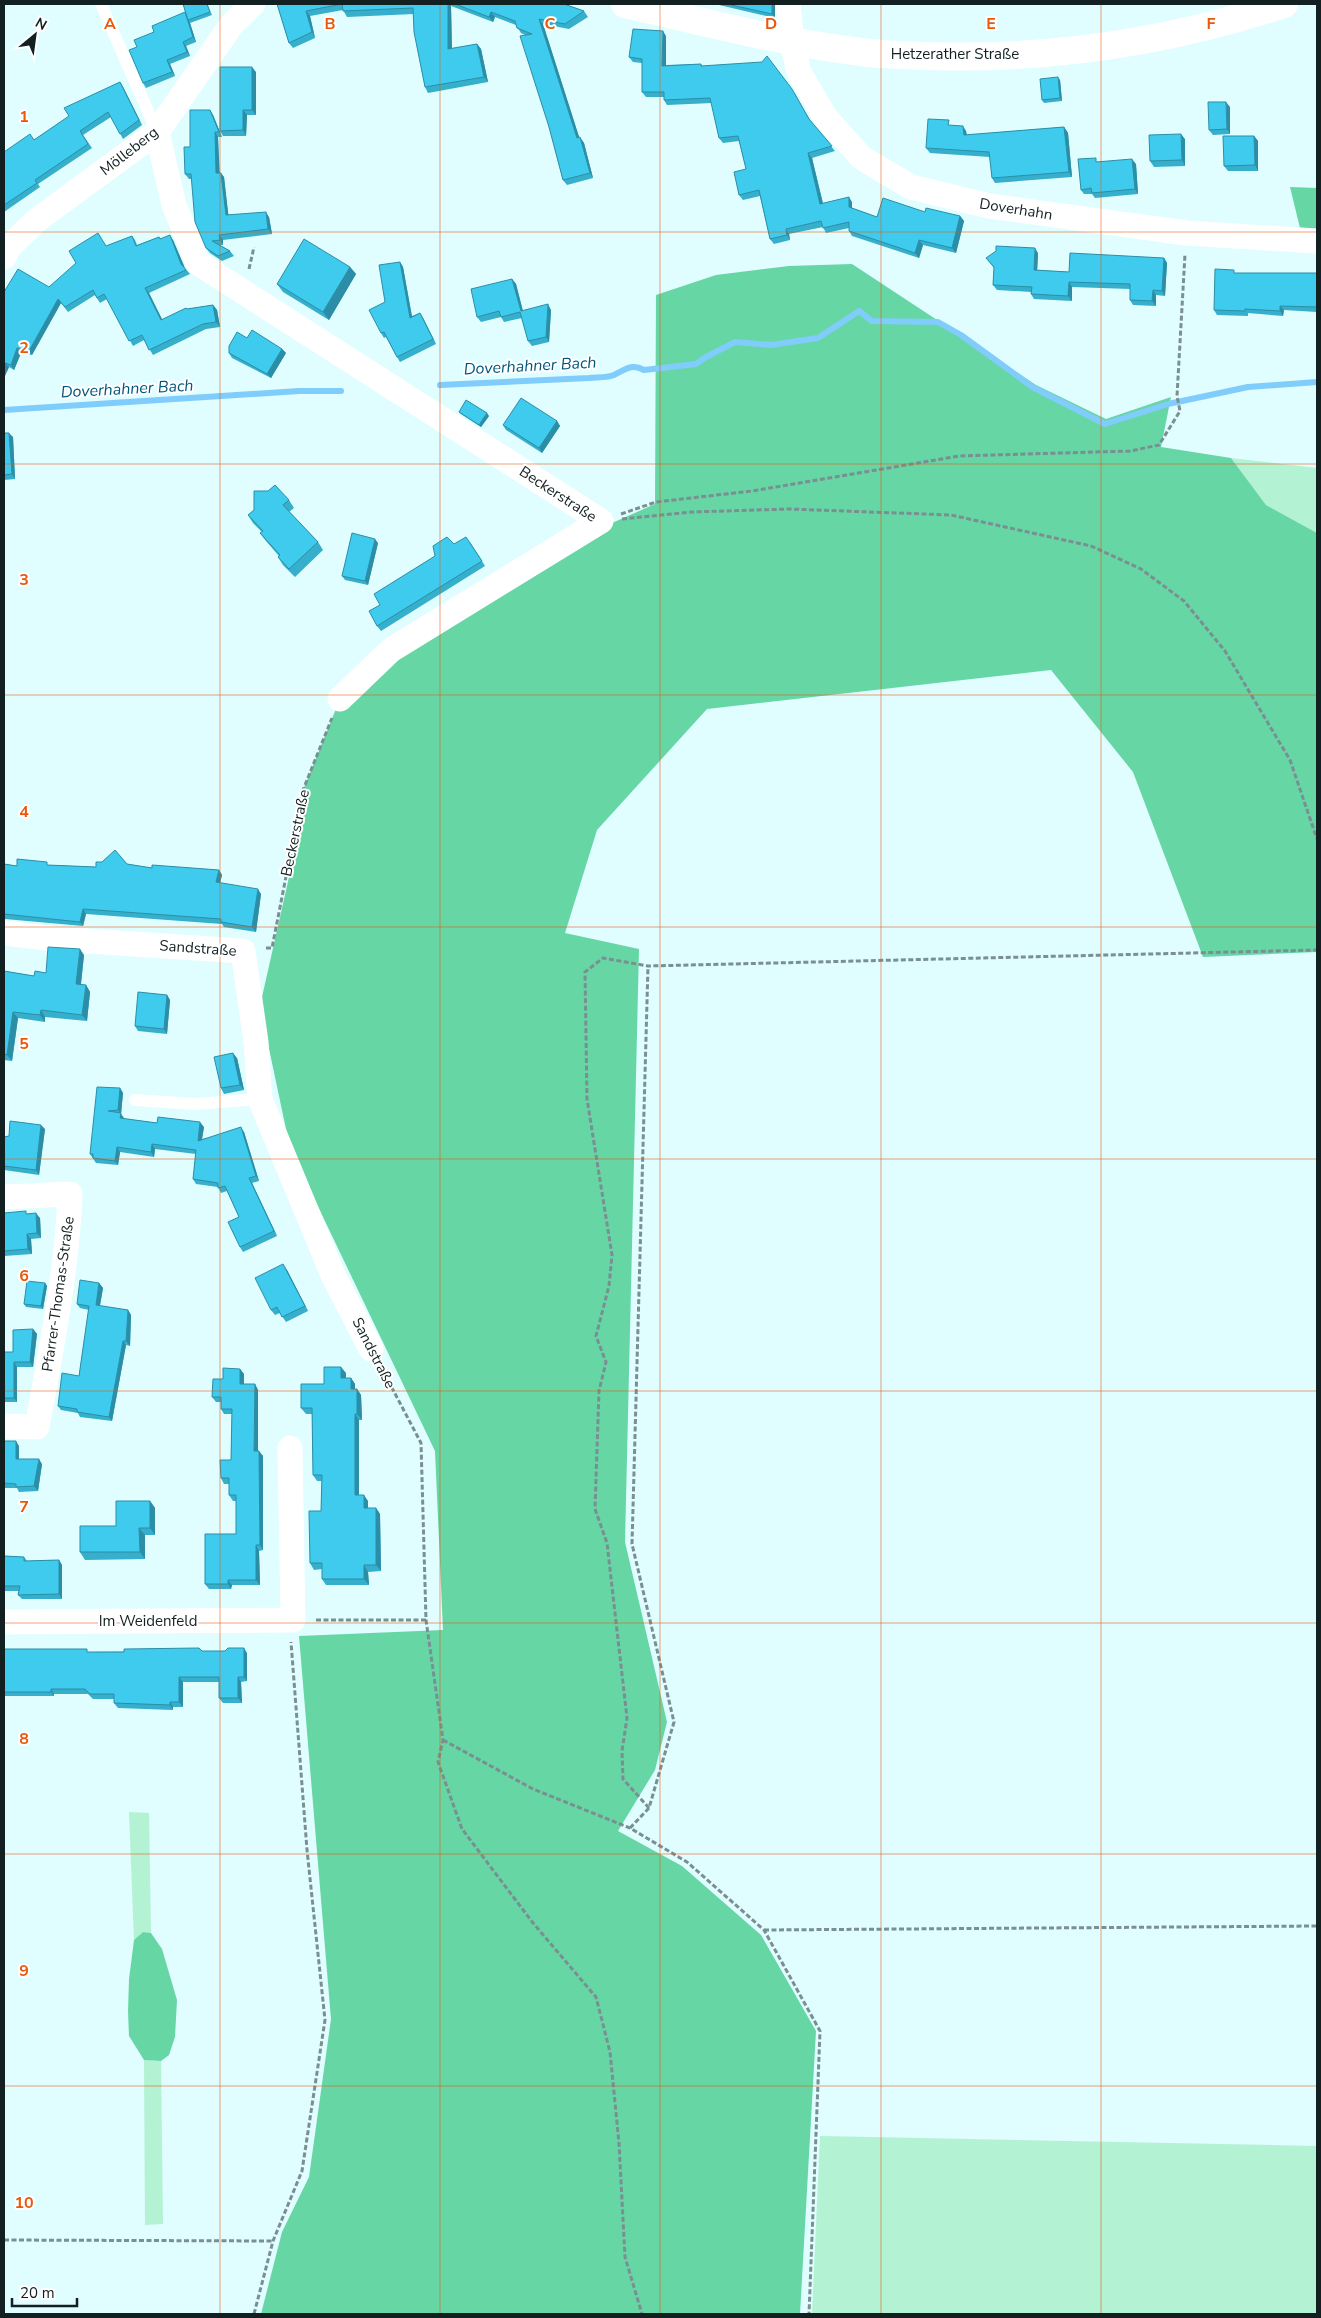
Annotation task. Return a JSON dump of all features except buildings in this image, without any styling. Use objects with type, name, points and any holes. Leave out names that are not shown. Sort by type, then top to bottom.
[{"type":"street","name":"Mölleberg","points":[[4,257],[9,247],[37,220],[157,132],[232,24],[253,4]]},
{"type":"street","name":"Hetzerather Straße","points":[[625,4],[792,41],[871,54],[962,57],[1051,54],[1136,42],[1230,22],[1284,4]]},
{"type":"street","name":"Doverhahn","points":[[788,4],[792,41],[799,72],[825,116],[862,158],[911,187],[989,206],[1186,233],[1317,241]]},
{"type":"street","name":"Beckerstraße","points":[[157,132],[174,205],[198,263],[602,521],[391,650],[340,698]]},
{"type":"street","name":"Sandstraße","points":[[4,933],[243,951],[256,1042],[260,1099],[334,1275],[372,1348]]},
{"type":"street","name":"Pfarrer-Thomas-Straße","points":[[4,1197],[70,1194],[69,1218],[37,1427],[4,1426]]},
{"type":"street","points":[[290,1448],[291,1620]]},
{"type":"street","name":"Im Weidenfeld","points":[[4,1622],[291,1620]]},
{"type":"lane","points":[[101,4],[157,132]]},
{"type":"lane","points":[[134,1100],[196,1104],[260,1099]]},
{"type":"path","points":[[602,521],[656,502],[752,491],[959,456],[1130,451],[1159,445],[1180,411],[1177,396],[1186,233]]},
{"type":"path","points":[[602,521],[691,512],[790,509],[951,515],[1091,546],[1141,569],[1184,601],[1225,651],[1290,760],[1317,839]]},
{"type":"path","name":"Beckerstraße","points":[[243,951],[272,948],[303,790],[340,698]]},
{"type":"path","points":[[649,1808],[623,1779],[622,1751],[627,1718],[606,1543],[595,1509],[599,1391],[606,1362],[596,1336],[609,1286],[612,1254],[587,1100],[585,972],[603,958],[648,966],[1317,950]]},
{"type":"path","points":[[630,1828],[649,1808],[674,1722],[632,1544],[648,966]]},
{"type":"path","name":"Sandstraße","points":[[372,1348],[421,1443],[426,1620],[443,1740],[438,1762],[462,1829],[533,1923],[596,1998],[610,2052],[619,2143],[625,2257],[642,2314]]},
{"type":"path","points":[[254,2314],[273,2241],[302,2171],[325,2020],[307,1850],[291,1620],[426,1620]]},
{"type":"path","points":[[443,1740],[533,1789],[630,1828],[687,1862],[764,1930],[820,2031],[809,2314]]},
{"type":"path","points":[[764,1930],[1317,1926]]},
{"type":"path","points":[[4,2240],[273,2241]]},
{"type":"green space","points":[[1290,187],[1317,188],[1317,232],[1300,228]]},
{"type":"green space","points":[[852,264],[1036,385],[1106,419],[1171,397],[1161,447],[1231,458],[1266,505],[1317,533],[1317,952],[1203,957],[1133,772],[1051,670],[707,709],[597,830],[565,933],[639,949],[625,1542],[667,1722],[655,1770],[618,1831],[682,1866],[761,1935],[816,2031],[800,2314],[261,2314],[282,2232],[309,2177],[331,2019],[299,1636],[443,1630],[435,1451],[290,1148],[260,1006],[289,877],[303,790],[340,699],[560,546],[655,504],[656,295],[716,275],[789,266]]},
{"type":"green space","points":[[1231,458],[1317,468],[1317,533],[1266,505]]},
{"type":"green space","points":[[129,1812],[149,1813],[151,1933],[143,1932],[134,1940]]},
{"type":"green space","points":[[143,1932],[151,1933],[162,1949],[177,2000],[175,2037],[169,2055],[161,2061],[144,2060],[129,2036],[129,1979],[134,1940]]},
{"type":"green space","points":[[144,2060],[161,2061],[163,2224],[145,2225]]},
{"type":"green space","points":[[820,2136],[1317,2146],[1317,2314],[812,2314]]},
{"type":"waterway","name":"Doverhahner Bach","points":[[440,385],[605,377],[632,367],[644,370],[696,364],[735,342],[771,345],[818,338],[859,311],[872,321],[938,322],[961,335],[1034,388],[1105,424],[1168,404],[1248,387],[1317,382]]},
{"type":"waterway","name":"Doverhahner Bach","points":[[4,410],[299,391],[341,391]]}]
